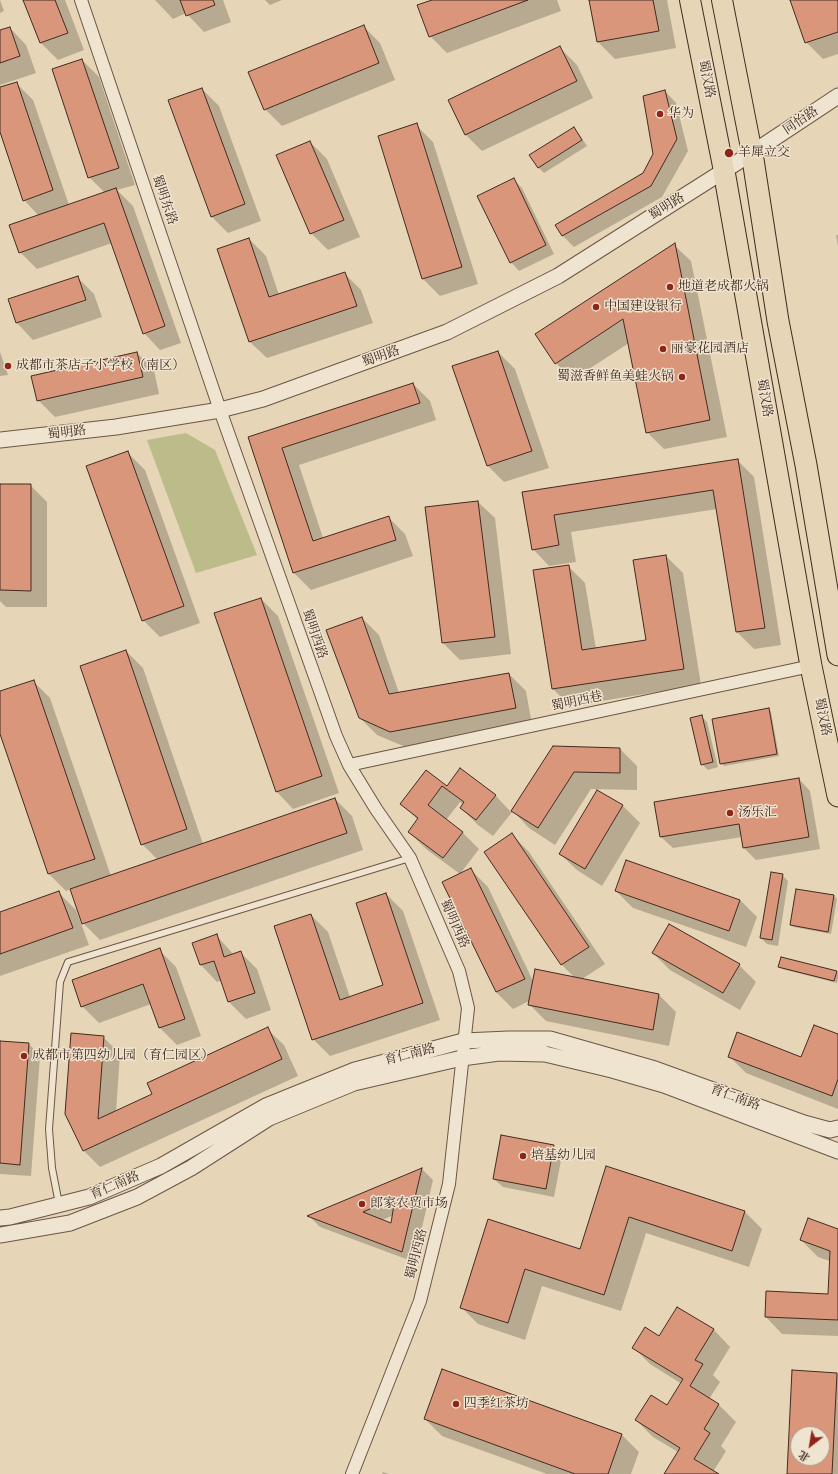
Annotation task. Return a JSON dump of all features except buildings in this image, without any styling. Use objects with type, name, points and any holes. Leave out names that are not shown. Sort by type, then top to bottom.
[{"type":"highway","points":[[752,153],[778,321],[806,465],[838,655]]},
{"type":"highway","name":"蜀汉路","points":[[724,171],[811,666],[838,796]]},
{"type":"main road","name":"蜀汉路","points":[[690,0],[724,171]]},
{"type":"main road","points":[[722,0],[752,153]]},
{"type":"street","name":"蜀明东路","points":[[81,0],[220,410]]},
{"type":"street","name":"同怡路","points":[[724,171],[838,96]]},
{"type":"street","name":"蜀明路","points":[[0,440],[116,427],[220,410],[263,399],[447,332],[558,276],[724,171]]},
{"type":"street","name":"蜀明西路","points":[[220,410],[336,736],[349,764],[376,810],[410,858],[459,970],[468,1008],[463,1042],[449,1184],[420,1300],[352,1474]]},
{"type":"street","name":"蜀明西巷","points":[[349,764],[811,666]]},
{"type":"street","name":"育仁南路","points":[[0,1218],[10,1217],[89,1197],[161,1166],[266,1106],[355,1070],[463,1042],[509,1039],[550,1039],[655,1069],[804,1123],[830,1130],[838,1128]]},
{"type":"street","points":[[0,1235],[70,1223],[137,1197],[191,1168],[269,1118],[354,1083],[462,1058],[499,1054],[545,1054],[612,1070],[664,1085],[838,1151]]},
{"type":"lane","points":[[59,1205],[52,1168],[49,1129],[60,982],[68,962],[410,858]]},
{"type":"green space","points":[[186,433],[215,450],[257,555],[196,573],[147,440]]},
{"type":"place","name":"华为","points":[[660,114]]},
{"type":"place","name":"羊犀立交","points":[[729,153]]},
{"type":"place","name":"地道老成都火锅","points":[[670,287]]},
{"type":"place","name":"中国建设银行","points":[[596,307]]},
{"type":"place","name":"丽豪花园酒店","points":[[663,349]]},
{"type":"place","name":"成都市茶店子小学校（南区）","points":[[8,366]]},
{"type":"place","name":"蜀滋香鲜鱼美蛙火锅","points":[[682,377]]},
{"type":"place","name":"汤乐汇","points":[[730,813]]},
{"type":"place","name":"成都市第四幼儿园（育仁园区）","points":[[24,1056]]},
{"type":"place","name":"培基幼儿园","points":[[523,1156]]},
{"type":"place","name":"郎家农贸市场","points":[[362,1204]]},
{"type":"place","name":"四季红茶坊","points":[[456,1404]]}]
